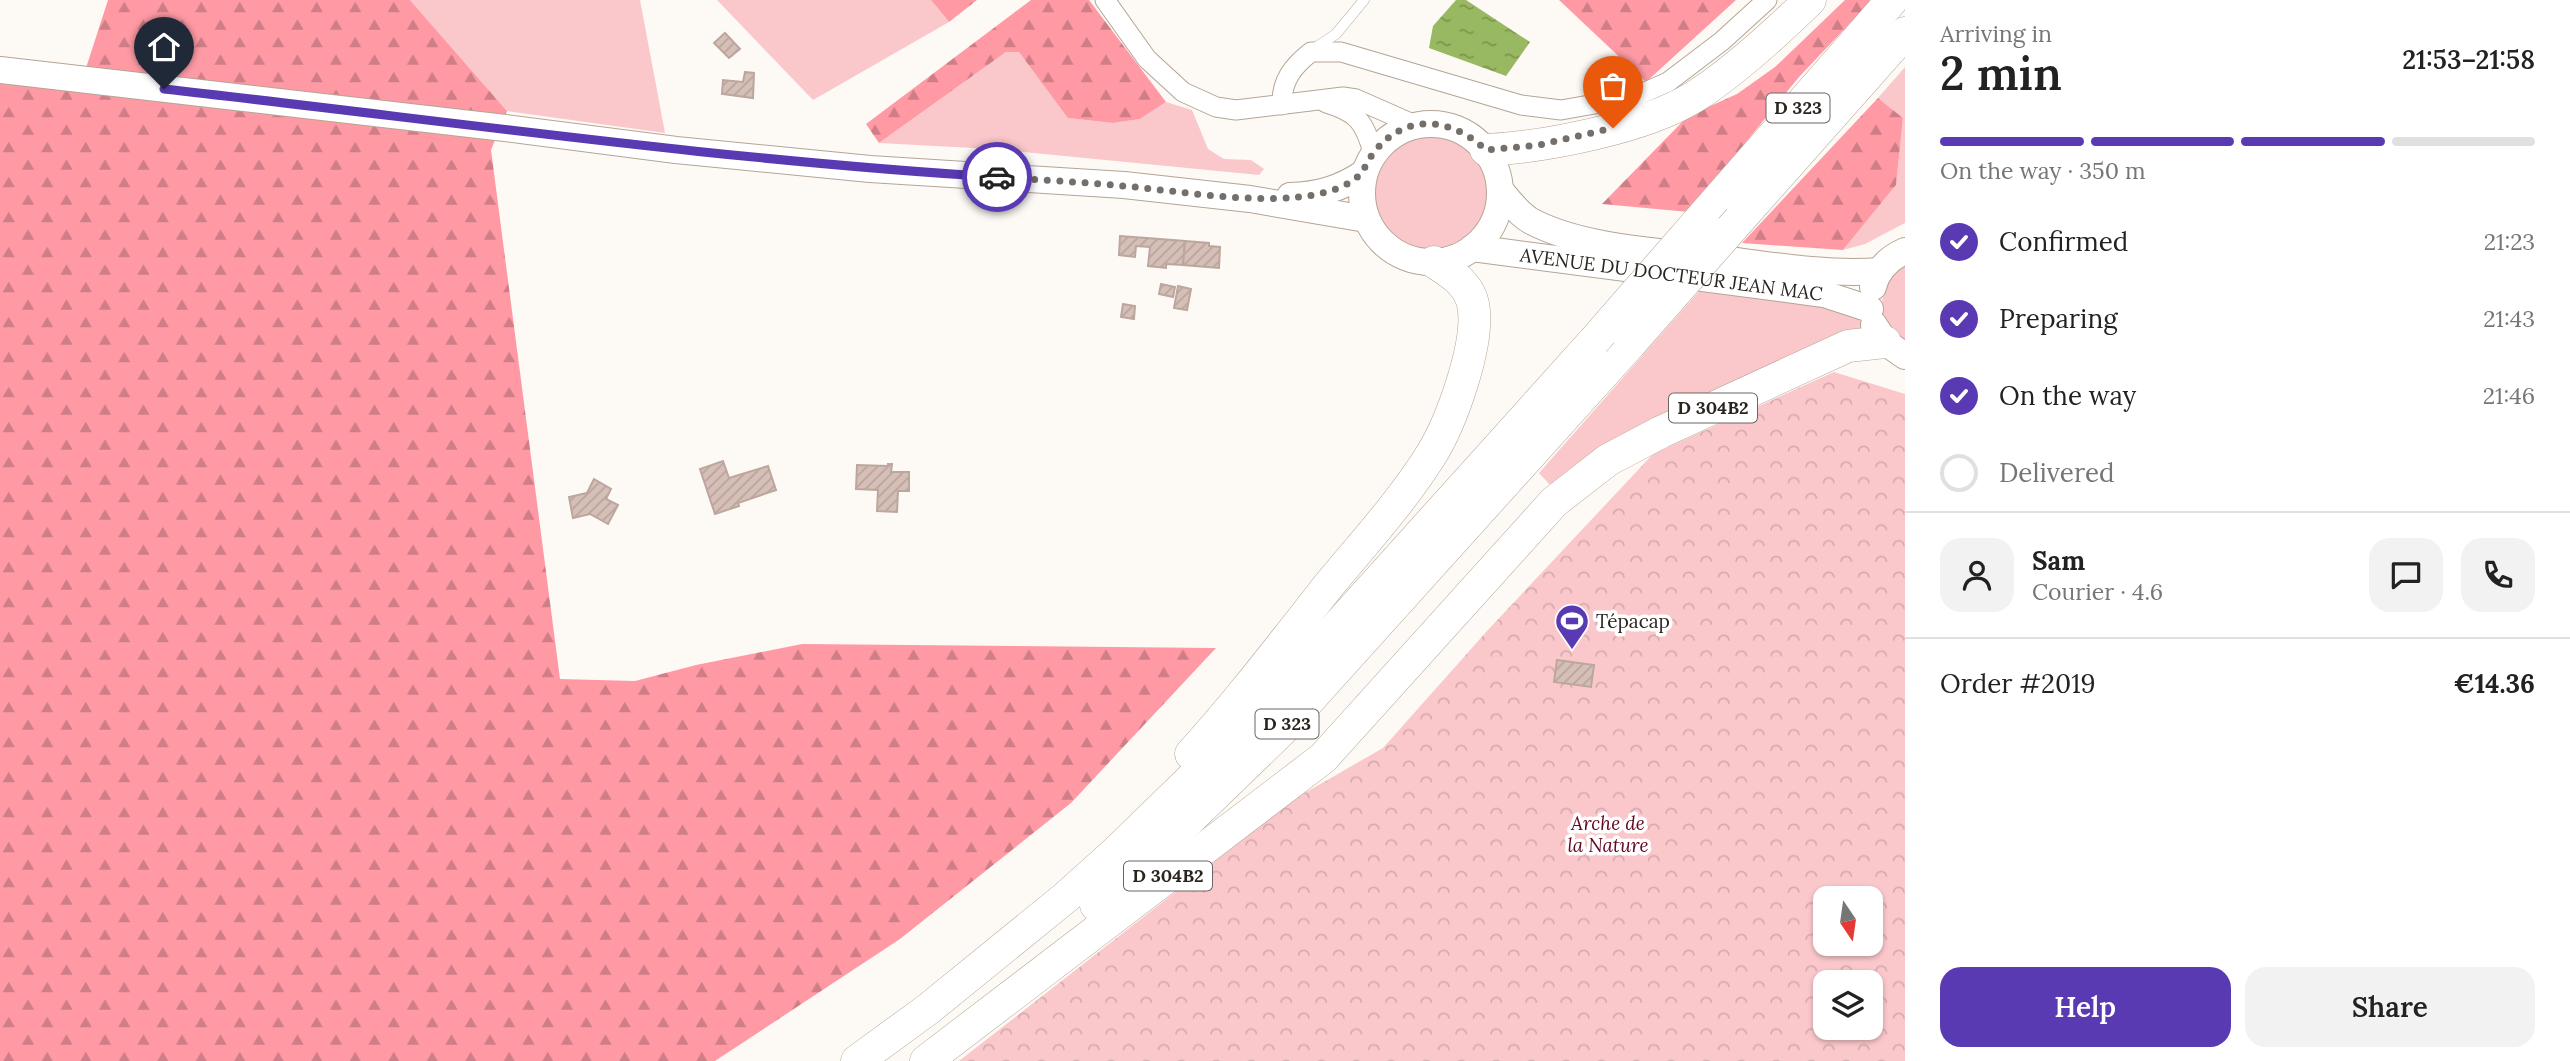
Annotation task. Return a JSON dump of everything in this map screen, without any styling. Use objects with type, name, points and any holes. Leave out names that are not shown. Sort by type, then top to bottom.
[{"type":"highway","points":[[1486,150],[1539,145],[1613,128],[1660,113],[1693,97],[1713,82],[1810,0]]},
{"type":"highway","name":"D 323","points":[[857,1061],[927,1010],[1066,897],[1115,853],[1261,710],[1594,341],[1892,0]]},
{"type":"highway","name":"D 323","points":[[901,1061],[959,1020],[1133,874],[1281,731],[1630,344],[1905,33]]},
{"type":"highway","points":[[1066,897],[1082,869],[1105,842],[1160,789],[1200,744],[1378,526],[1431,455],[1455,407],[1474,318],[1473,303],[1465,287],[1453,274],[1434,262]]},
{"type":"highway","name":"D 304B2","points":[[926,1061],[1323,758],[1554,502],[1608,460],[1661,432],[1848,346],[1895,349]]},
{"type":"main road","points":[[0,70],[676,150],[870,169],[1124,186],[1250,199],[1366,219]]},
{"type":"main road","points":[[1250,199],[1328,192],[1345,185],[1392,136],[1415,125],[1435,123],[1454,127],[1472,136],[1494,162],[1501,191],[1494,223],[1485,237],[1454,258],[1434,262],[1413,260],[1394,252],[1383,243],[1366,219],[1362,196],[1369,163]]},
{"type":"main road","name":"AVENUE DU DOCTEUR JEAN MAC","points":[[1501,191],[1522,215],[1533,222],[1592,241],[1801,269],[1880,271]]},
{"type":"main road","name":"AVENUE DU DOCTEUR JEAN MAC","points":[[1472,248],[1824,294],[1870,309]]},
{"type":"main road","points":[[1895,349],[1876,331],[1870,309],[1870,295],[1880,271],[1890,260],[1905,251]]},
{"type":"street","points":[[1105,0],[1147,59],[1183,92],[1216,107],[1236,110],[1343,97],[1356,99],[1415,125]]},
{"type":"street","points":[[1282,105],[1285,81],[1295,64],[1311,51],[1341,52],[1521,105],[1561,110],[1634,97],[1668,82],[1722,41],[1767,0]]},
{"type":"street","points":[[1322,101],[1347,109],[1364,125],[1369,163]]},
{"type":"lane","points":[[1311,51],[1336,34],[1364,0]]},
{"type":"green space","points":[[108,0],[410,0],[507,111],[491,150],[560,679],[635,681],[696,665],[802,644],[1216,648],[1071,803],[900,939],[715,1061],[0,1061],[0,62],[85,71]]},
{"type":"green space","points":[[410,0],[640,0],[665,133],[507,111]]},
{"type":"green space","points":[[717,0],[931,0],[949,22],[813,100]]},
{"type":"green space","points":[[931,0],[977,0],[949,22]]},
{"type":"green space","points":[[1031,0],[1089,0],[1166,102],[1140,119],[1113,123],[1068,118],[1019,52],[1006,52],[879,143],[866,124]]},
{"type":"green space","points":[[1559,0],[1736,0],[1646,82]]},
{"type":"green space","points":[[1845,0],[1872,0],[1799,77],[1689,212],[1602,204],[1688,116],[1737,94],[1775,67]]},
{"type":"green space","points":[[1006,52],[1019,52],[1069,118],[1113,123],[1140,119],[1166,102],[1192,110],[1208,149],[1224,159],[1251,160],[1264,169],[1259,175],[992,149],[879,143]]},
{"type":"green space","points":[[1905,67],[1905,223],[1865,244],[1843,250],[1896,185],[1903,118],[1878,98]]},
{"type":"green space","points":[[1878,98],[1903,118],[1896,185],[1843,250],[1742,243]]},
{"type":"green space","points":[[1432,136],[1454,140],[1473,152],[1485,171],[1489,193],[1485,215],[1473,234],[1454,246],[1432,250],[1410,246],[1391,234],[1379,215],[1375,193],[1379,171],[1391,152],[1410,140]]},
{"type":"green space","points":[[1905,266],[1905,346],[1889,330],[1882,313],[1882,304],[1887,286]]},
{"type":"green space","points":[[1702,288],[1819,303],[1860,320],[1868,337],[1551,486],[1539,473]]},
{"type":"green space","name":"Arche de la Nature","points":[[1834,372],[1905,394],[1905,1061],[959,1061],[1296,798],[1383,748],[1487,631],[1653,454]]},
{"type":"water","points":[[1456,0],[1466,0],[1530,42],[1506,76],[1429,48],[1433,26]]},
{"type":"building","points":[[725,33],[740,49],[729,58],[714,43]]},
{"type":"building","points":[[745,72],[754,73],[753,98],[722,94],[723,80],[743,82]]},
{"type":"building","points":[[1120,236],[1185,241],[1183,265],[1166,264],[1166,268],[1148,266],[1150,247],[1136,246],[1135,257],[1119,255]]},
{"type":"building","points":[[1185,241],[1220,247],[1219,268],[1183,265]]},
{"type":"building","points":[[1161,284],[1175,287],[1173,297],[1159,294]]},
{"type":"building","points":[[1178,286],[1191,289],[1187,310],[1174,308]]},
{"type":"building","points":[[1123,304],[1135,306],[1134,319],[1121,317]]},
{"type":"building","points":[[723,461],[729,478],[768,466],[776,490],[715,514],[700,469]]},
{"type":"building","points":[[892,464],[891,472],[909,472],[909,491],[898,491],[897,512],[877,511],[878,490],[856,489],[857,465]]},
{"type":"building","points":[[594,479],[611,489],[606,499],[618,505],[608,524],[590,514],[573,518],[569,497],[587,493]]},
{"type":"building","points":[[1557,660],[1594,665],[1591,687],[1554,682]]},
{"type":"way so far","points":[[997,177],[1250,199],[1309,195],[1328,192],[1364,173],[1373,153],[1385,141],[1399,131],[1415,125],[1435,123],[1454,127],[1472,136],[1486,150],[1539,145],[1613,128]]},
{"type":"place","name":"Tépacap","points":[[1572,651]]},
{"type":"route","points":[[164,89],[676,150],[870,169],[997,177]]}]
